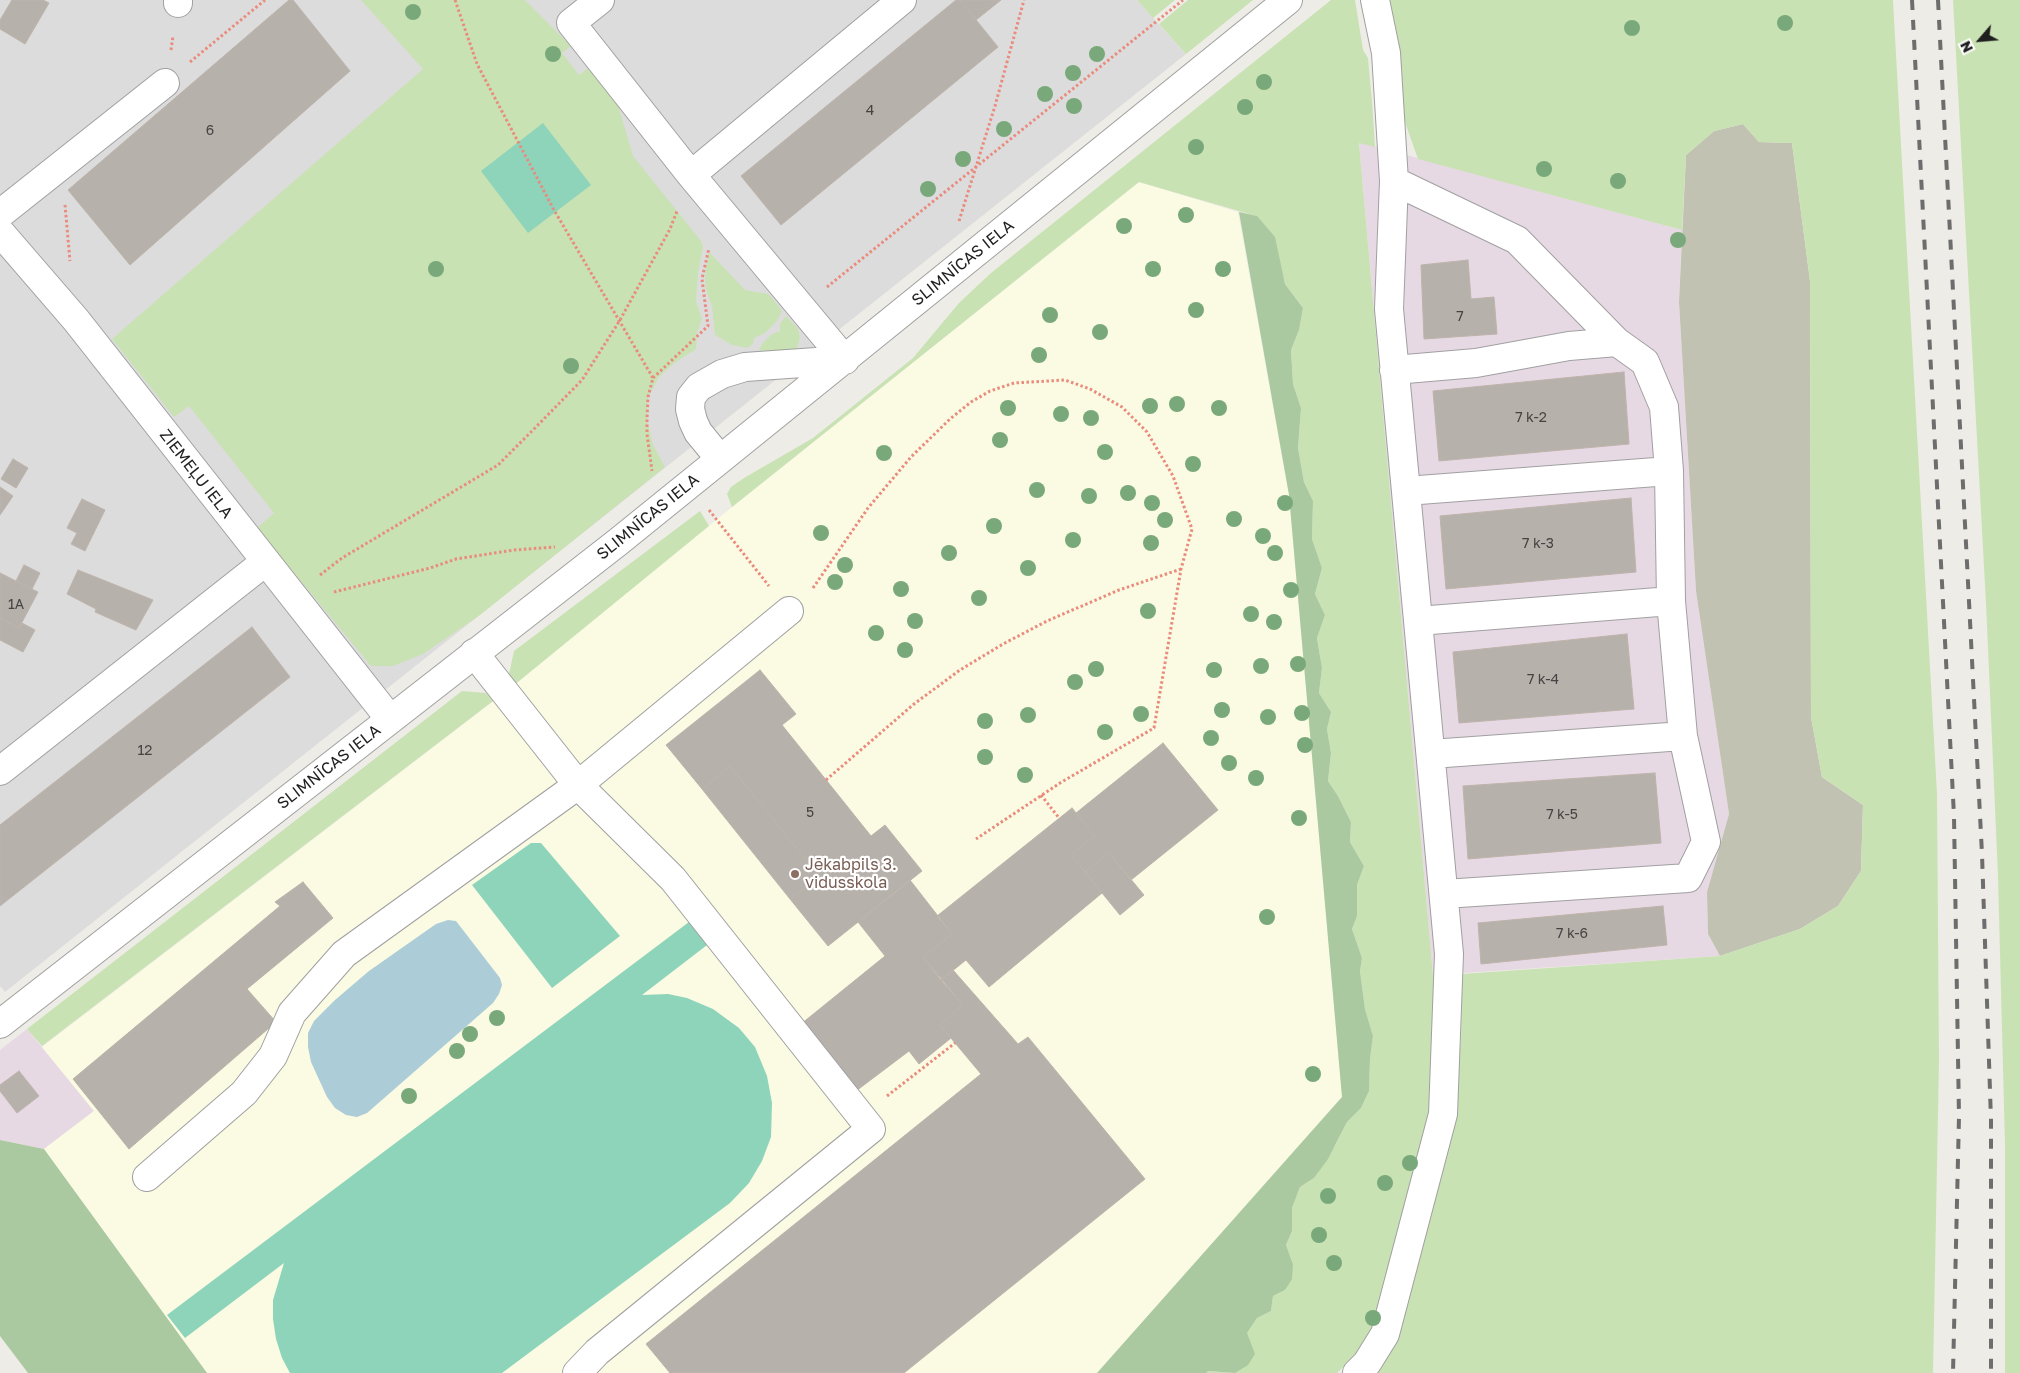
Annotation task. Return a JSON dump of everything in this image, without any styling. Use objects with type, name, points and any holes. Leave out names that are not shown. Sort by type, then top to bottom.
[{"type":"street","points":[[600,0],[572,23],[691,175],[845,360]]},
{"type":"street","points":[[691,175],[902,0]]},
{"type":"street","name":"SLIMNĪCAS IELA","points":[[2,1019],[390,719],[669,500],[845,360],[1288,0]]},
{"type":"street","points":[[1356,1373],[1367,1362],[1385,1334],[1443,1114],[1449,954],[1388,309],[1394,181],[1386,53],[1375,0]]},
{"type":"street","points":[[0,214],[165,83]]},
{"type":"street","points":[[1394,181],[1517,240],[1618,342],[1645,362],[1664,407],[1669,471],[1672,601],[1682,736],[1706,842],[1688,878],[1444,894]]},
{"type":"street","name":"ZIEMEĻU IELA","points":[[0,232],[76,320],[292,597],[390,719]]},
{"type":"street","points":[[1394,370],[1476,363],[1569,346],[1618,342]]},
{"type":"street","points":[[720,459],[698,432],[692,420],[691,397],[700,387],[722,374],[745,367],[845,360]]},
{"type":"street","points":[[1406,491],[1669,471]]},
{"type":"street","points":[[0,771],[265,562]]},
{"type":"street","points":[[1418,621],[1672,601]]},
{"type":"street","points":[[147,1177],[244,1093],[273,1056],[292,1013],[344,954],[578,785],[789,611]]},
{"type":"street","points":[[474,653],[578,785],[673,879],[870,1129],[597,1352],[577,1373]]},
{"type":"street","points":[[1431,754],[1682,736]]},
{"type":"path","points":[[165,83],[265,0]]},
{"type":"path","points":[[455,0],[477,64],[554,210],[653,378]]},
{"type":"path","points":[[957,228],[996,106],[1024,0]]},
{"type":"path","points":[[802,308],[1183,0]]},
{"type":"path","points":[[165,83],[178,2]]},
{"type":"path","points":[[61,165],[70,262]]},
{"type":"path","points":[[292,597],[342,558],[498,465],[582,380],[620,320],[670,230],[691,175]]},
{"type":"path","points":[[669,500],[653,480],[647,434],[648,397],[653,378],[708,326],[702,279],[706,256],[720,210]]},
{"type":"path","points":[[707,508],[789,611],[808,595],[868,508],[911,457],[950,419],[971,402],[990,391],[1014,383],[1065,380],[1090,389],[1122,407],[1147,432],[1173,476],[1192,529],[1181,569],[1154,728],[1041,795],[976,839]]},
{"type":"path","points":[[292,597],[430,568],[456,559],[514,550],[561,547]]},
{"type":"path","points":[[826,780],[914,704],[960,670],[1047,621],[1119,590],[1181,569]]},
{"type":"path","points":[[1041,795],[1059,818]]},
{"type":"path","points":[[860,1116],[955,1043]]},
{"type":"shaded area","points":[[0,0],[1137,0],[1186,54],[5,992],[0,986]]},
{"type":"shaded area","points":[[1743,124],[1759,142],[1792,143],[1810,281],[1811,717],[1822,777],[1863,805],[1861,871],[1838,906],[1800,929],[1720,956],[1708,934],[1707,892],[1729,814],[1696,591],[1679,302],[1686,155],[1714,131]]},
{"type":"shaded area","points":[[1359,142],[1682,230],[1679,302],[1696,591],[1729,814],[1707,892],[1708,934],[1720,956],[1433,975]]},
{"type":"shaded area","name":"Jēkabpils 3. vidusskola","points":[[1139,182],[1238,212],[1289,495],[1342,1097],[1097,1373],[207,1373],[44,1149],[94,1111],[42,1047],[504,693],[716,520]]},
{"type":"shaded area","points":[[27,1029],[94,1111],[44,1149],[0,1140],[0,1050]]},
{"type":"green space","points":[[361,0],[525,0],[571,46],[562,53],[579,75],[591,66],[615,95],[633,156],[701,241],[703,247],[698,273],[696,301],[702,319],[697,333],[696,349],[673,364],[659,377],[648,397],[647,419],[653,445],[665,467],[480,615],[423,654],[393,666],[371,666],[257,528],[274,513],[189,406],[174,417],[112,339],[423,69]]},
{"type":"green space","points":[[1137,0],[1175,0],[1153,18]]},
{"type":"green space","points":[[1188,0],[1253,0],[1186,54],[1159,24]]},
{"type":"green space","points":[[1331,0],[1355,0],[1363,50],[1368,58],[1372,102],[1375,147],[1359,143],[1433,975],[1435,1056],[1431,1125],[1380,1317],[1361,1350],[1337,1373],[1235,1373],[1247,1333],[1257,1318],[1271,1311],[1273,1296],[1285,1290],[1293,1264],[1286,1245],[1292,1231],[1292,1208],[1300,1187],[1314,1178],[1336,1144],[1347,1122],[1361,1108],[1369,1091],[1373,1036],[1365,1009],[1360,971],[1362,958],[1352,929],[1357,916],[1357,885],[1364,866],[1350,842],[1351,822],[1328,781],[1331,753],[1327,729],[1331,712],[1319,693],[1322,668],[1317,638],[1325,615],[1315,594],[1322,568],[1312,539],[1313,501],[1304,482],[1298,448],[1301,408],[1293,384],[1291,350],[1299,330],[1303,308],[1285,284],[1280,263],[1256,216],[1139,182],[732,507],[727,494],[731,487],[744,478],[813,438],[913,358],[959,303],[991,273]]},
{"type":"green space","points":[[1389,0],[1893,0],[1937,794],[1939,1061],[1933,1373],[1367,1373],[1450,1122],[1461,1041],[1462,974],[1720,956],[1800,929],[1838,906],[1861,871],[1863,805],[1822,777],[1811,717],[1810,281],[1792,143],[1759,142],[1743,124],[1714,131],[1686,155],[1682,230],[1418,159],[1406,125],[1400,95],[1397,68],[1399,42]]},
{"type":"green space","points":[[1953,0],[2020,0],[2020,1373],[2005,1373],[2005,1145],[1998,876],[1986,603]]},
{"type":"green space","points":[[543,123],[591,185],[528,233],[481,171]]},
{"type":"green space","points":[[1239,212],[1257,216],[1275,237],[1285,284],[1303,308],[1299,330],[1291,350],[1293,384],[1301,408],[1298,448],[1304,482],[1313,501],[1312,539],[1322,568],[1315,594],[1325,615],[1317,638],[1322,668],[1319,693],[1331,712],[1327,729],[1331,753],[1328,781],[1351,822],[1350,842],[1364,866],[1357,885],[1357,916],[1352,929],[1362,958],[1360,971],[1365,1009],[1373,1036],[1369,1091],[1361,1108],[1347,1122],[1328,1159],[1314,1178],[1300,1187],[1292,1208],[1292,1231],[1286,1245],[1293,1264],[1292,1279],[1285,1290],[1273,1296],[1271,1311],[1257,1318],[1247,1333],[1255,1354],[1248,1365],[1235,1373],[1208,1371],[1206,1373],[1097,1373],[1342,1097],[1289,495]]},
{"type":"green space","points":[[709,252],[745,290],[768,294],[782,311],[777,321],[765,333],[754,338],[753,344],[747,348],[732,345],[715,335],[712,306],[706,290],[705,275]]},
{"type":"green space","points":[[786,316],[798,329],[800,337],[796,353],[774,353],[759,350],[772,334],[780,331],[780,324]]},
{"type":"green space","points":[[700,511],[709,526],[513,686],[509,674],[514,651]]},
{"type":"green space","points":[[462,691],[486,693],[493,701],[42,1046],[27,1029]]},
{"type":"green space","points":[[531,843],[541,843],[620,936],[552,988],[472,885]]},
{"type":"green space","points":[[693,919],[711,942],[642,995],[668,994],[687,998],[713,1009],[739,1028],[755,1047],[767,1076],[772,1103],[771,1137],[762,1161],[749,1183],[730,1203],[502,1373],[290,1373],[282,1358],[276,1339],[273,1319],[273,1300],[284,1263],[185,1338],[167,1315]]},
{"type":"green space","points":[[0,1140],[44,1149],[207,1373],[28,1373],[0,1336]]},
{"type":"green space","points":[[1208,1371],[1235,1373],[1206,1373]]},
{"type":"water","points":[[448,920],[456,921],[500,978],[502,985],[499,994],[493,1003],[367,1113],[357,1117],[346,1115],[335,1108],[327,1097],[311,1062],[308,1033],[314,1021],[369,971],[436,924]]},
{"type":"building","points":[[12,0],[43,0],[49,3],[25,44],[0,29],[0,20]]},
{"type":"building","points":[[289,0],[293,0],[350,71],[130,265],[68,190]]},
{"type":"building","points":[[956,0],[960,0],[998,47],[781,225],[741,176]]},
{"type":"building","points":[[960,0],[1001,0],[976,20]]},
{"type":"building","points":[[1468,260],[1471,299],[1494,297],[1497,334],[1424,339],[1421,265]]},
{"type":"building","points":[[1624,372],[1629,444],[1439,461],[1433,391]]},
{"type":"building","points":[[13,459],[28,468],[16,488],[1,479]]},
{"type":"building","points":[[0,487],[13,496],[0,515]]},
{"type":"building","points":[[1631,498],[1636,572],[1446,589],[1440,516]]},
{"type":"building","points":[[82,499],[105,510],[85,551],[71,544],[77,533],[67,528]]},
{"type":"building","points":[[24,565],[40,573],[32,589],[16,581]]},
{"type":"building","points":[[78,570],[153,600],[136,630],[95,612],[96,609],[67,594]]},
{"type":"building","points":[[0,573],[38,592],[19,628],[0,618]]},
{"type":"building","points":[[0,618],[19,628],[22,623],[35,630],[23,652],[0,640]]},
{"type":"building","points":[[252,627],[290,677],[0,906],[0,825]]},
{"type":"building","points":[[1627,634],[1634,709],[1459,723],[1453,652]]},
{"type":"building","points":[[760,670],[796,714],[782,725],[871,836],[885,825],[922,871],[828,946],[790,899],[819,876],[730,766],[702,789],[666,745]]},
{"type":"building","points":[[1163,743],[1218,810],[1131,880],[1109,853],[1085,872],[1071,855],[1095,836],[1076,813]]},
{"type":"building","points":[[730,766],[819,876],[790,899],[702,789]]},
{"type":"building","points":[[1655,773],[1661,843],[1468,859],[1463,786]]},
{"type":"building","points":[[1072,808],[1095,836],[1071,855],[1102,893],[989,987],[966,960],[941,980],[923,957],[952,934],[937,916]]},
{"type":"building","points":[[1109,853],[1144,895],[1120,915],[1085,872]]},
{"type":"building","points":[[910,880],[952,934],[923,957],[963,1005],[940,1025],[951,1038],[919,1064],[909,1051],[856,1091],[801,1024],[885,956],[858,922]]},
{"type":"building","points":[[303,882],[333,918],[247,989],[276,1022],[129,1149],[73,1079],[280,906],[275,902]]},
{"type":"building","points":[[1663,906],[1667,945],[1481,964],[1478,923]]},
{"type":"building","points":[[953,970],[1018,1044],[1028,1037],[1145,1179],[904,1373],[670,1373],[646,1344],[981,1074],[940,1025],[963,1005],[941,980]]},
{"type":"building","points":[[19,1071],[39,1096],[17,1113],[0,1091],[0,1085]]},
{"type":"railway","points":[[1912,0],[1954,816],[1959,1116],[1953,1373]]},
{"type":"railway","points":[[1938,0],[1982,854],[1991,1120],[1991,1373]]},
{"type":"place","name":"Jēkabpils 3. vidusskola","points":[[795,874]]}]
